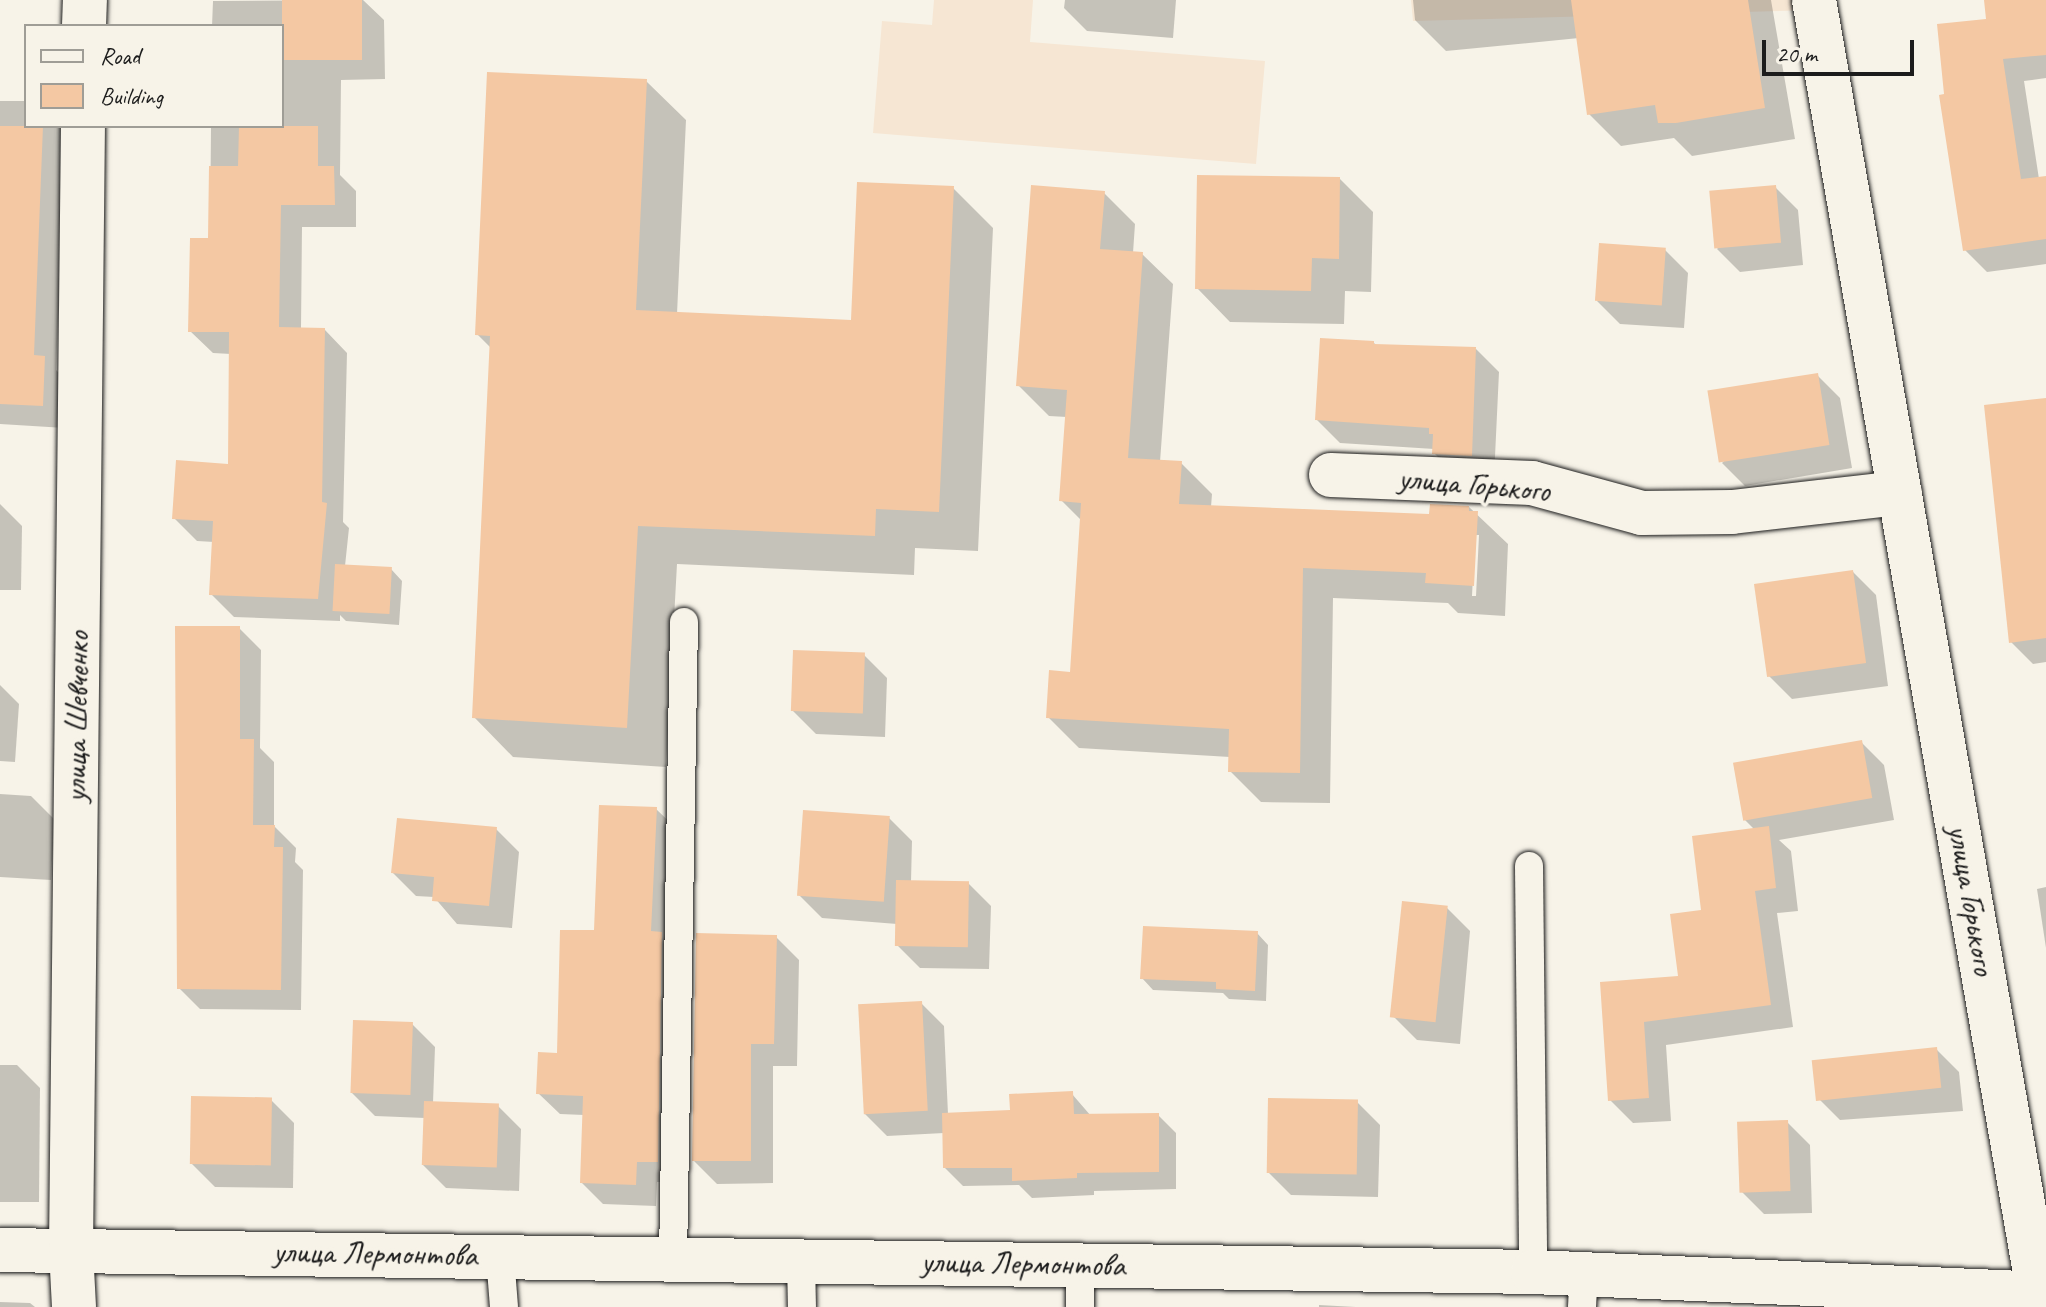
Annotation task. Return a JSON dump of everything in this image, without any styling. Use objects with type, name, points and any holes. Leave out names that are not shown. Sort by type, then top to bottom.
[{"type":"street","points":[[84,24],[85,0]]},
{"type":"street","name":"улица Горького","points":[[1814,0],[2042,1299]]},
{"type":"street","name":"улица Шевченко","points":[[74,1307],[71,1249],[83,128]]},
{"type":"street","name":"улица Горького","points":[[1331,475],[1532,483],[1642,513],[1732,512],[1900,493]]},
{"type":"street","name":"улица Лермонтова","points":[[0,1250],[801,1261],[1080,1286],[1533,1272],[1583,1290],[2042,1299]]},
{"type":"lane","points":[[673,1259],[684,622]]},
{"type":"lane","points":[[1529,866],[1533,1272]]},
{"type":"lane","points":[[500,1256],[504,1307]]},
{"type":"lane","points":[[801,1261],[802,1307]]},
{"type":"shaded area","points":[[934,0],[1033,0],[1030,42],[1265,61],[1256,164],[873,133],[882,21],[932,25]]},
{"type":"shaded area","points":[[1411,0],[1814,0],[1815,10],[1413,21]]},
{"type":"building","points":[[282,0],[362,0],[362,60],[284,60]]},
{"type":"building","points":[[1571,0],[1748,0],[1765,108],[1676,123],[1658,123],[1655,105],[1587,115]]},
{"type":"building","points":[[1984,0],[2046,0],[2046,55],[2003,59],[2021,179],[2046,176],[2046,239],[1963,251],[1939,95],[1944,94],[1937,24],[1986,19]]},
{"type":"building","points":[[487,72],[647,79],[636,310],[851,320],[857,182],[954,186],[939,512],[876,509],[875,536],[638,526],[627,728],[472,718],[490,336],[475,335]]},
{"type":"building","points":[[0,126],[43,128],[34,355],[45,356],[43,406],[0,404]]},
{"type":"building","points":[[318,126],[318,166],[334,166],[335,205],[281,205],[279,327],[325,328],[322,502],[327,503],[318,599],[209,595],[213,521],[172,519],[176,460],[228,464],[229,332],[188,332],[190,238],[208,238],[209,166],[238,166],[239,128]]},
{"type":"building","points":[[1197,175],[1340,177],[1339,259],[1312,258],[1311,291],[1195,289]]},
{"type":"building","points":[[1031,185],[1105,191],[1100,249],[1143,252],[1128,458],[1182,461],[1179,504],[1429,514],[1430,504],[1469,506],[1469,511],[1478,511],[1474,586],[1425,583],[1426,573],[1303,568],[1300,773],[1228,772],[1229,729],[1046,718],[1049,670],[1070,672],[1081,503],[1059,501],[1067,390],[1016,386]]},
{"type":"building","points":[[1776,185],[1781,243],[1714,249],[1709,191]]},
{"type":"building","points":[[1599,243],[1666,248],[1662,306],[1595,301]]},
{"type":"building","points":[[1320,338],[1374,341],[1374,344],[1476,347],[1472,456],[1432,454],[1433,434],[1429,434],[1429,428],[1315,420]]},
{"type":"building","points":[[1818,373],[1829,445],[1719,463],[1707,391]]},
{"type":"building","points":[[2046,398],[2046,638],[2009,643],[1984,405]]},
{"type":"building","points":[[335,564],[392,567],[389,614],[333,611]]},
{"type":"building","points":[[1853,570],[1866,663],[1767,677],[1754,584]]},
{"type":"building","points":[[175,626],[240,626],[240,739],[254,739],[253,825],[275,825],[274,847],[283,847],[281,990],[177,989]]},
{"type":"building","points":[[793,650],[865,653],[863,713],[791,711]]},
{"type":"building","points":[[1862,740],[1872,798],[1743,821],[1733,763]]},
{"type":"building","points":[[599,805],[657,807],[651,931],[662,932],[658,1162],[637,1162],[636,1185],[580,1183],[583,1096],[536,1094],[538,1052],[557,1053],[560,930],[594,930]]},
{"type":"building","points":[[803,810],[890,816],[884,902],[797,896]]},
{"type":"building","points":[[397,818],[497,827],[489,906],[432,901],[434,877],[391,873]]},
{"type":"building","points":[[1769,826],[1776,888],[1755,891],[1771,1005],[1644,1022],[1649,1098],[1608,1101],[1600,982],[1678,976],[1670,914],[1701,910],[1692,836]]},
{"type":"building","points":[[896,880],[969,881],[968,947],[895,946]]},
{"type":"building","points":[[1402,901],[1448,906],[1436,1022],[1390,1017]]},
{"type":"building","points":[[1143,926],[1258,931],[1255,991],[1216,989],[1216,982],[1140,979]]},
{"type":"building","points":[[696,933],[777,935],[774,1044],[751,1044],[751,1161],[692,1161]]},
{"type":"building","points":[[922,1001],[928,1111],[864,1114],[858,1004]]},
{"type":"building","points":[[353,1020],[413,1022],[410,1095],[350,1093]]},
{"type":"building","points":[[1937,1047],[1941,1088],[1816,1101],[1812,1060]]},
{"type":"building","points":[[1073,1091],[1074,1114],[1159,1113],[1159,1172],[1077,1173],[1077,1178],[1012,1181],[1012,1168],[943,1168],[942,1113],[1010,1110],[1009,1094]]},
{"type":"building","points":[[191,1096],[272,1097],[271,1165],[190,1164]]},
{"type":"building","points":[[1268,1098],[1358,1100],[1357,1175],[1267,1173]]},
{"type":"building","points":[[424,1101],[499,1104],[497,1168],[422,1165]]},
{"type":"building","points":[[1788,1120],[1790,1191],[1740,1193],[1737,1122]]}]
